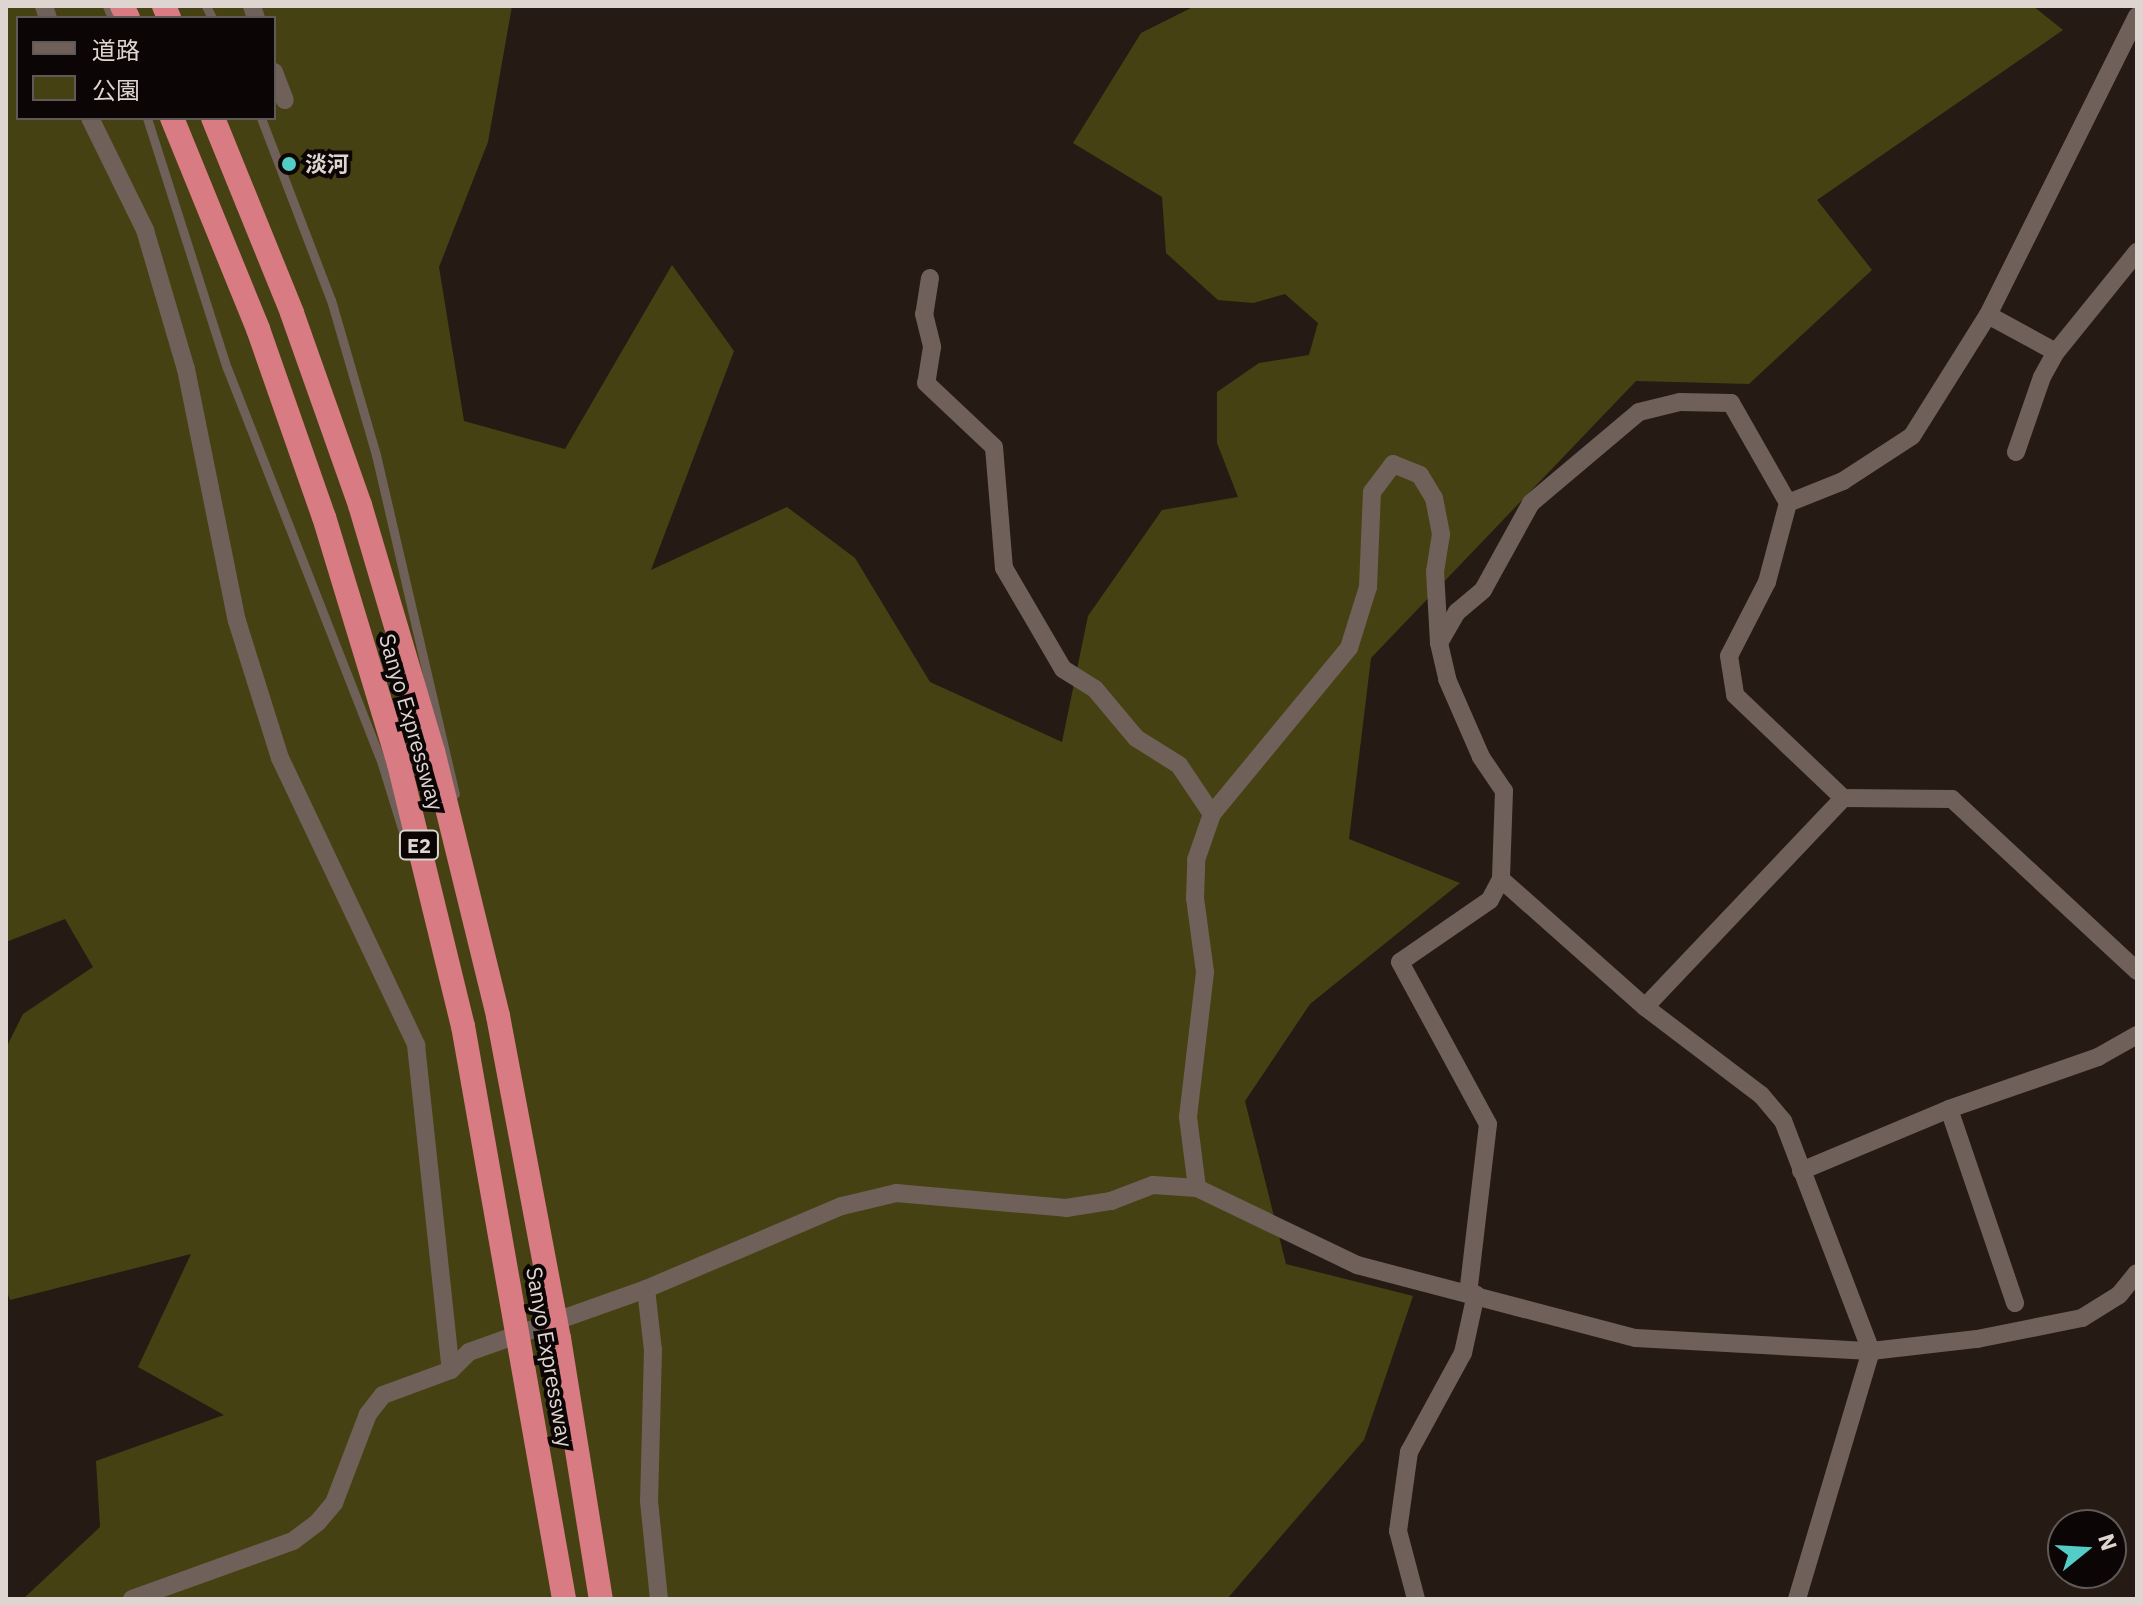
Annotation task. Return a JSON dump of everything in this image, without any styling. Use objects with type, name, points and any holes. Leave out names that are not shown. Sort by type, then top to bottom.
[{"type":"highway","name":"Sanyo Expressway","points":[[173,120],[258,329],[324,517],[399,764],[463,1026],[564,1599]]},
{"type":"highway","name":"Sanyo Expressway","points":[[214,120],[292,313],[360,505],[474,914],[557,1322],[601,1599]]},
{"type":"street","points":[[1788,503],[1843,481],[1912,436],[1988,315],[2137,16]]},
{"type":"street","points":[[276,77],[285,100]]},
{"type":"street","points":[[91,120],[145,230],[186,369],[237,621],[280,758],[416,1045],[451,1370]]},
{"type":"street","points":[[2016,452],[2042,377],[2056,352],[2137,252]]},
{"type":"street","points":[[930,278],[924,314],[932,347],[926,383],[994,447],[1004,568],[1063,669],[1095,689],[1136,738],[1179,765],[1212,814]]},
{"type":"street","points":[[1988,315],[2056,352]]},
{"type":"street","points":[[1439,643],[1457,612],[1483,590],[1531,503],[1639,412],[1680,402],[1731,403],[1788,503],[1767,582],[1729,656],[1735,695],[1843,798],[1952,799],[2137,971]]},
{"type":"street","points":[[1197,1188],[1188,1117],[1205,972],[1195,898],[1196,860],[1212,814],[1349,648],[1368,587],[1372,492],[1393,464],[1420,475],[1434,498],[1441,534],[1435,571],[1439,643],[1447,679],[1481,757],[1504,791],[1501,879],[1490,900],[1400,962],[1488,1124],[1472,1294],[1463,1353],[1409,1452],[1398,1531],[1416,1599]]},
{"type":"street","points":[[1645,1007],[1843,798]]},
{"type":"street","points":[[1501,879],[1645,1007],[1761,1095],[1783,1121],[1871,1351],[1797,1599]]},
{"type":"street","points":[[1801,1171],[1949,1109],[2098,1057],[2137,1035]]},
{"type":"street","points":[[1949,1109],[2015,1303]]},
{"type":"street","points":[[132,1599],[293,1541],[334,1503],[368,1414],[383,1395],[451,1370],[469,1352],[646,1289],[842,1206],[896,1193],[1066,1208],[1111,1201],[1153,1185],[1197,1188],[1357,1265],[1636,1338],[1871,1351],[1977,1339],[2082,1318],[2119,1295],[2137,1273]]},
{"type":"street","points":[[646,1289],[653,1350],[649,1501],[659,1599]]},
{"type":"lane","points":[[148,120],[227,368],[382,764],[463,1026]]},
{"type":"lane","points":[[262,120],[331,300],[376,455],[448,750],[474,914]]},
{"type":"green space","points":[[6,6],[512,6],[488,142],[439,267],[464,421],[565,449],[672,265],[734,351],[651,570],[787,507],[855,558],[930,682],[1062,742],[1088,616],[1162,510],[1238,497],[1217,443],[1217,392],[1259,363],[1309,355],[1318,323],[1285,294],[1253,303],[1218,300],[1166,253],[1162,197],[1073,143],[1141,33],[1195,6],[2033,6],[2063,30],[1817,200],[1872,270],[1749,384],[1636,381],[1371,658],[1349,839],[1460,883],[1310,1004],[1245,1101],[1286,1264],[1413,1296],[1364,1440],[1227,1599],[23,1599],[100,1527],[96,1461],[224,1415],[138,1367],[191,1254],[10,1300],[6,1289],[6,1048],[23,1014],[93,967],[65,919],[6,942]]},
{"type":"place","name":"淡河","points":[[289,164]]}]
